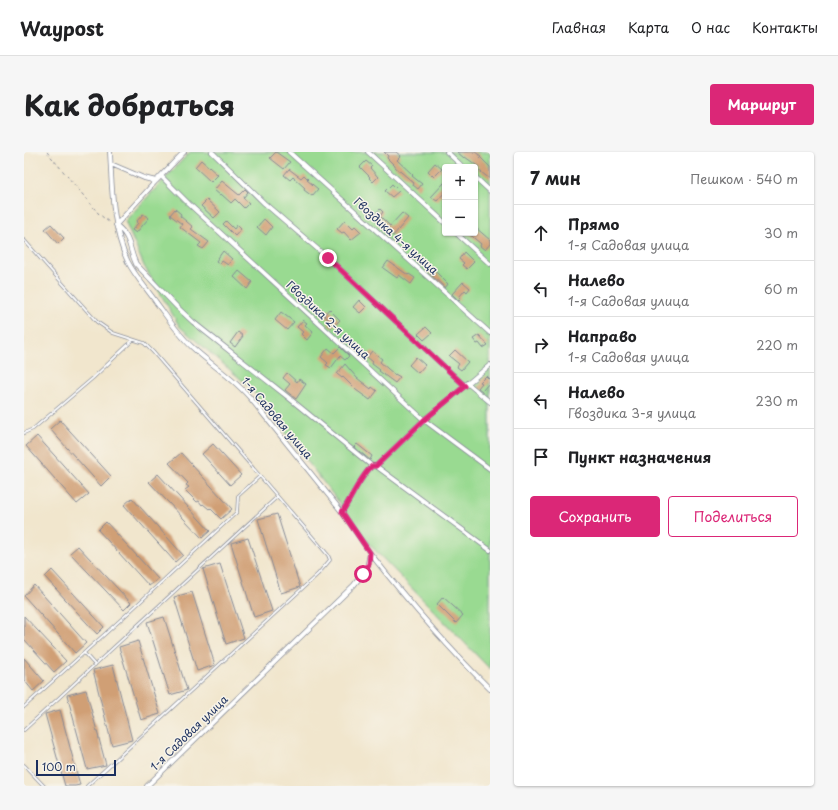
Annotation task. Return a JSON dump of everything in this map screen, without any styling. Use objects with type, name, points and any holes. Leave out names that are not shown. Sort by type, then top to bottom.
[{"type":"street","name":"1-я Садовая улица","points":[[110,152],[113,204],[116,225],[122,247],[129,264],[174,327],[202,356],[241,386],[342,512],[370,553],[394,583],[490,689]]},
{"type":"street","points":[[184,152],[116,225],[125,232],[136,264],[188,317],[374,466],[490,550]]},
{"type":"street","points":[[212,152],[264,203],[328,258],[466,384],[490,402]]},
{"type":"street","name":"Гвоздика 4-я улица","points":[[289,152],[490,333]]},
{"type":"street","points":[[368,152],[442,220]]},
{"type":"street","points":[[447,152],[461,164]]},
{"type":"street","points":[[111,164],[144,178],[156,181]]},
{"type":"street","name":"Гвоздика 2-я улица","points":[[161,176],[194,209],[424,420],[490,469]]},
{"type":"street","points":[[478,180],[490,191]]},
{"type":"street","points":[[459,236],[490,264]]},
{"type":"street","points":[[342,512],[366,471],[374,466],[424,420],[490,365]]},
{"type":"street","name":"1-я Садовая улица","points":[[147,786],[354,585],[367,568],[370,553]]},
{"type":"lane","points":[[24,240],[97,322],[113,333],[144,343],[154,352],[277,497],[328,554],[330,560],[318,574],[87,786]]},
{"type":"lane","points":[[24,433],[33,429],[93,378],[133,340]]},
{"type":"lane","points":[[24,707],[237,512],[238,496],[260,476]]},
{"type":"lane","points":[[24,730],[277,497]]},
{"type":"lane","points":[[84,653],[95,664]]},
{"type":"lane","points":[[24,765],[44,786]]},
{"type":"path","points":[[47,152],[102,217],[116,225]]},
{"type":"green space","points":[[190,152],[490,152],[490,669],[370,545],[250,387],[180,327],[144,266],[125,221]]},
{"type":"building","points":[[276,152],[290,162],[284,169],[270,158]]},
{"type":"building","points":[[384,152],[396,152],[401,156],[397,160],[422,184],[418,189],[413,185],[414,183],[395,167]]},
{"type":"building","points":[[457,152],[475,152],[481,156],[480,157],[490,167],[490,179],[478,170],[478,164],[475,164],[465,157],[464,158]]},
{"type":"building","points":[[201,160],[218,175],[211,182],[195,167]]},
{"type":"building","points":[[366,161],[372,166],[370,168],[378,177],[373,182],[360,167]]},
{"type":"building","points":[[435,163],[442,169],[434,177],[428,171]]},
{"type":"building","points":[[289,169],[301,178],[304,175],[308,179],[307,180],[318,189],[312,196],[304,190],[305,188],[293,177],[290,180],[284,175]]},
{"type":"building","points":[[222,181],[239,195],[245,189],[248,192],[243,198],[249,203],[244,208],[235,199],[231,203],[214,190]]},
{"type":"building","points":[[392,184],[399,191],[392,197],[385,191]]},
{"type":"building","points":[[442,185],[442,195],[437,201],[431,197]]},
{"type":"building","points":[[207,200],[220,212],[214,218],[201,206]]},
{"type":"building","points":[[175,209],[181,214],[180,216],[193,227],[191,229],[209,242],[203,249],[198,246],[201,243],[180,227],[182,224],[170,215]]},
{"type":"building","points":[[380,209],[383,212],[380,216],[390,226],[402,213],[408,218],[393,236],[386,230],[388,229],[373,216]]},
{"type":"building","points":[[143,214],[149,218],[136,233],[132,230],[138,223],[136,222]]},
{"type":"building","points":[[264,219],[272,227],[266,235],[257,227]]},
{"type":"building","points":[[345,220],[353,228],[355,226],[361,232],[351,240],[344,232],[342,233],[337,229]]},
{"type":"building","points":[[226,221],[234,229],[237,225],[241,229],[235,236],[223,224]]},
{"type":"building","points":[[51,224],[64,238],[58,244],[45,229]]},
{"type":"building","points":[[478,230],[490,240],[490,244],[485,250],[480,246],[481,244],[472,236],[478,236]]},
{"type":"building","points":[[223,251],[232,259],[228,265],[222,261],[220,264],[216,261]]},
{"type":"building","points":[[464,252],[474,262],[467,269],[462,265],[464,263],[459,259]]},
{"type":"building","points":[[388,261],[415,278],[411,284],[399,275],[397,278],[383,268]]},
{"type":"building","points":[[433,269],[448,284],[445,288],[429,273]]},
{"type":"building","points":[[239,271],[252,282],[247,289],[234,277]]},
{"type":"building","points":[[463,282],[470,288],[467,292],[465,290],[459,297],[461,299],[459,301],[452,294]]},
{"type":"building","points":[[359,300],[366,307],[360,313],[353,307]]},
{"type":"building","points":[[329,309],[340,320],[332,328],[328,324],[331,322],[324,315]]},
{"type":"building","points":[[281,312],[294,322],[287,330],[275,320]]},
{"type":"building","points":[[303,320],[307,323],[305,325],[313,332],[307,340],[301,334],[303,332],[297,327]]},
{"type":"building","points":[[426,327],[432,333],[424,340],[418,334]]},
{"type":"building","points":[[238,332],[243,336],[235,347],[230,343]]},
{"type":"building","points":[[479,335],[488,345],[483,348],[473,339]]},
{"type":"building","points":[[340,347],[349,356],[345,360],[340,356],[331,368],[326,365],[328,363],[321,357],[328,348],[334,353]]},
{"type":"building","points":[[455,350],[468,362],[461,370],[457,367],[459,364],[449,356]]},
{"type":"building","points":[[372,351],[382,359],[380,362],[395,375],[400,377],[395,383],[372,364],[373,362],[367,357]]},
{"type":"building","points":[[416,357],[425,365],[418,373],[409,365]]},
{"type":"building","points":[[345,364],[357,378],[371,389],[372,387],[377,391],[370,400],[356,390],[343,377],[342,378],[337,374]]},
{"type":"building","points":[[287,373],[297,382],[299,379],[306,384],[296,399],[285,390],[290,384],[283,378]]},
{"type":"building","points":[[486,376],[490,382],[482,391],[478,388],[482,383],[480,382]]},
{"type":"building","points":[[60,420],[111,476],[101,486],[50,429]]},
{"type":"building","points":[[37,436],[89,494],[77,504],[26,446]]},
{"type":"building","points":[[213,444],[241,475],[230,485],[202,454]]},
{"type":"building","points":[[357,444],[372,456],[370,460],[354,447]]},
{"type":"building","points":[[181,453],[232,509],[221,519],[210,508],[209,509],[203,504],[202,505],[199,501],[197,502],[185,490],[189,487],[186,485],[188,483],[169,463]]},
{"type":"building","points":[[158,474],[210,531],[202,538],[149,482]]},
{"type":"building","points":[[132,498],[183,555],[175,562],[124,505]]},
{"type":"building","points":[[277,514],[300,587],[281,593],[258,519]]},
{"type":"building","points":[[106,522],[158,579],[149,586],[98,530]]},
{"type":"building","points":[[248,538],[272,611],[254,617],[231,543]]},
{"type":"building","points":[[78,546],[131,603],[124,610],[70,553]]},
{"type":"building","points":[[220,564],[244,638],[226,644],[203,569]]},
{"type":"building","points":[[52,570],[104,627],[97,634],[45,577]]},
{"type":"building","points":[[34,585],[86,643],[75,653],[24,596]]},
{"type":"building","points":[[192,592],[215,665],[197,671],[174,597]]},
{"type":"building","points":[[443,597],[463,615],[456,623],[437,604]]},
{"type":"building","points":[[24,616],[66,661],[54,672],[24,639]]},
{"type":"building","points":[[164,617],[187,690],[170,695],[147,622]]},
{"type":"building","points":[[138,641],[160,714],[141,720],[119,647]]},
{"type":"building","points":[[24,658],[44,681],[33,691],[24,680]]},
{"type":"building","points":[[113,665],[132,740],[112,745],[93,670]]},
{"type":"building","points":[[86,690],[106,765],[87,769],[67,695]]},
{"type":"building","points":[[60,710],[80,785],[65,786],[45,714]]},
{"type":"route","points":[[328,258],[465,386],[424,420],[376,466],[372,466],[366,471],[342,512],[366,545],[370,553],[369,564],[363,574]]}]
